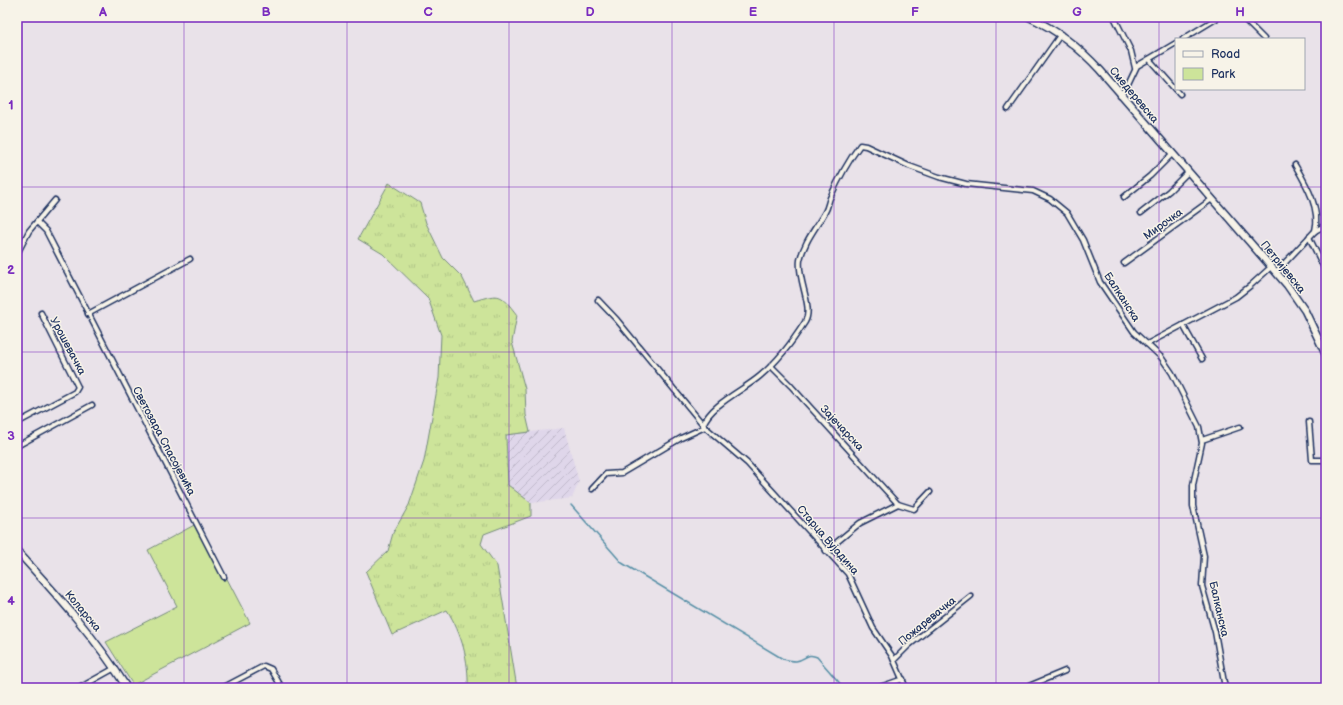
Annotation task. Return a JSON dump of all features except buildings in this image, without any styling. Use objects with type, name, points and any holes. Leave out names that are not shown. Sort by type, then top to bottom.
[{"type":"main road","name":"Смедеревска","points":[[1029,17],[1061,34],[1089,58],[1212,199]]},
{"type":"main road","name":"Петријевска","points":[[1212,199],[1292,292],[1305,311],[1326,355]]},
{"type":"main road","name":"Коларска","points":[[17,551],[81,623],[115,668],[127,688]]},
{"type":"street","points":[[1114,17],[1131,51],[1135,68]]},
{"type":"street","points":[[1185,38],[1218,17]]},
{"type":"street","points":[[1242,17],[1263,38]]},
{"type":"street","points":[[1008,109],[1061,34]]},
{"type":"street","points":[[1120,95],[1127,87],[1135,68],[1175,44]]},
{"type":"street","points":[[1149,59],[1175,88]]},
{"type":"street","points":[[1176,90],[1180,94]]},
{"type":"street","name":"Балканска","points":[[771,366],[793,339],[808,316],[799,269],[804,249],[854,153],[860,145],[866,146],[909,166],[966,184],[1033,191],[1050,199],[1063,209],[1072,220],[1083,240],[1100,282],[1134,332],[1161,357],[1172,372],[1192,411],[1202,440],[1202,452],[1193,484],[1193,499],[1204,556],[1202,586],[1215,632],[1225,688]]},
{"type":"street","points":[[1124,197],[1150,176],[1172,154]]},
{"type":"street","points":[[1295,165],[1310,194],[1318,215],[1315,231]]},
{"type":"street","points":[[1141,213],[1169,191],[1188,172]]},
{"type":"street","name":"Мирочка","points":[[1124,263],[1212,199]]},
{"type":"street","points":[[17,254],[29,231],[55,200]]},
{"type":"street","name":"Светозара Спасојевића","points":[[37,222],[46,231],[224,577]]},
{"type":"street","points":[[1276,272],[1315,231],[1326,225]]},
{"type":"street","points":[[1309,237],[1326,272]]},
{"type":"street","points":[[88,314],[190,259]]},
{"type":"street","points":[[1147,344],[1240,294],[1271,266]]},
{"type":"street","name":"Старца Вујадина","points":[[598,300],[617,320],[704,426],[747,463],[843,568],[852,580],[873,628],[894,660],[906,688]]},
{"type":"street","name":"Урошевачка","points":[[17,423],[75,392],[78,387],[41,313]]},
{"type":"street","points":[[1183,325],[1202,359]]},
{"type":"street","points":[[592,489],[606,474],[622,473],[704,426],[706,420],[721,405],[771,366]]},
{"type":"street","name":"Зајечарска","points":[[771,366],[796,391],[898,504]]},
{"type":"street","points":[[17,446],[92,405]]},
{"type":"street","points":[[1309,422],[1312,460],[1326,460]]},
{"type":"street","points":[[1202,440],[1240,427]]},
{"type":"street","points":[[826,551],[854,527],[898,504],[914,509],[930,492]]},
{"type":"street","name":"Пожаревачка","points":[[894,660],[908,646],[971,596]]},
{"type":"street","points":[[222,688],[264,666],[271,669],[282,688]]},
{"type":"street","points":[[79,688],[115,668]]},
{"type":"street","points":[[1024,688],[1065,671]]},
{"type":"street","points":[[878,688],[903,679]]},
{"type":"shaded area","points":[[564,428],[579,482],[572,498],[531,503],[508,485],[506,435]]},
{"type":"green space","points":[[389,183],[420,203],[426,223],[443,258],[462,277],[474,301],[495,296],[499,297],[507,302],[517,315],[512,342],[525,389],[526,415],[530,432],[506,435],[508,485],[531,503],[531,516],[484,534],[481,544],[497,566],[517,688],[468,688],[464,648],[457,629],[447,610],[392,635],[366,572],[388,551],[393,533],[409,505],[424,461],[439,378],[441,335],[428,298],[383,254],[358,239]]},
{"type":"green space","points":[[198,523],[250,623],[133,685],[106,642],[177,606],[148,550]]},
{"type":"waterway","points":[[571,505],[622,563],[783,659],[796,661],[811,655],[817,657],[844,688]]}]
